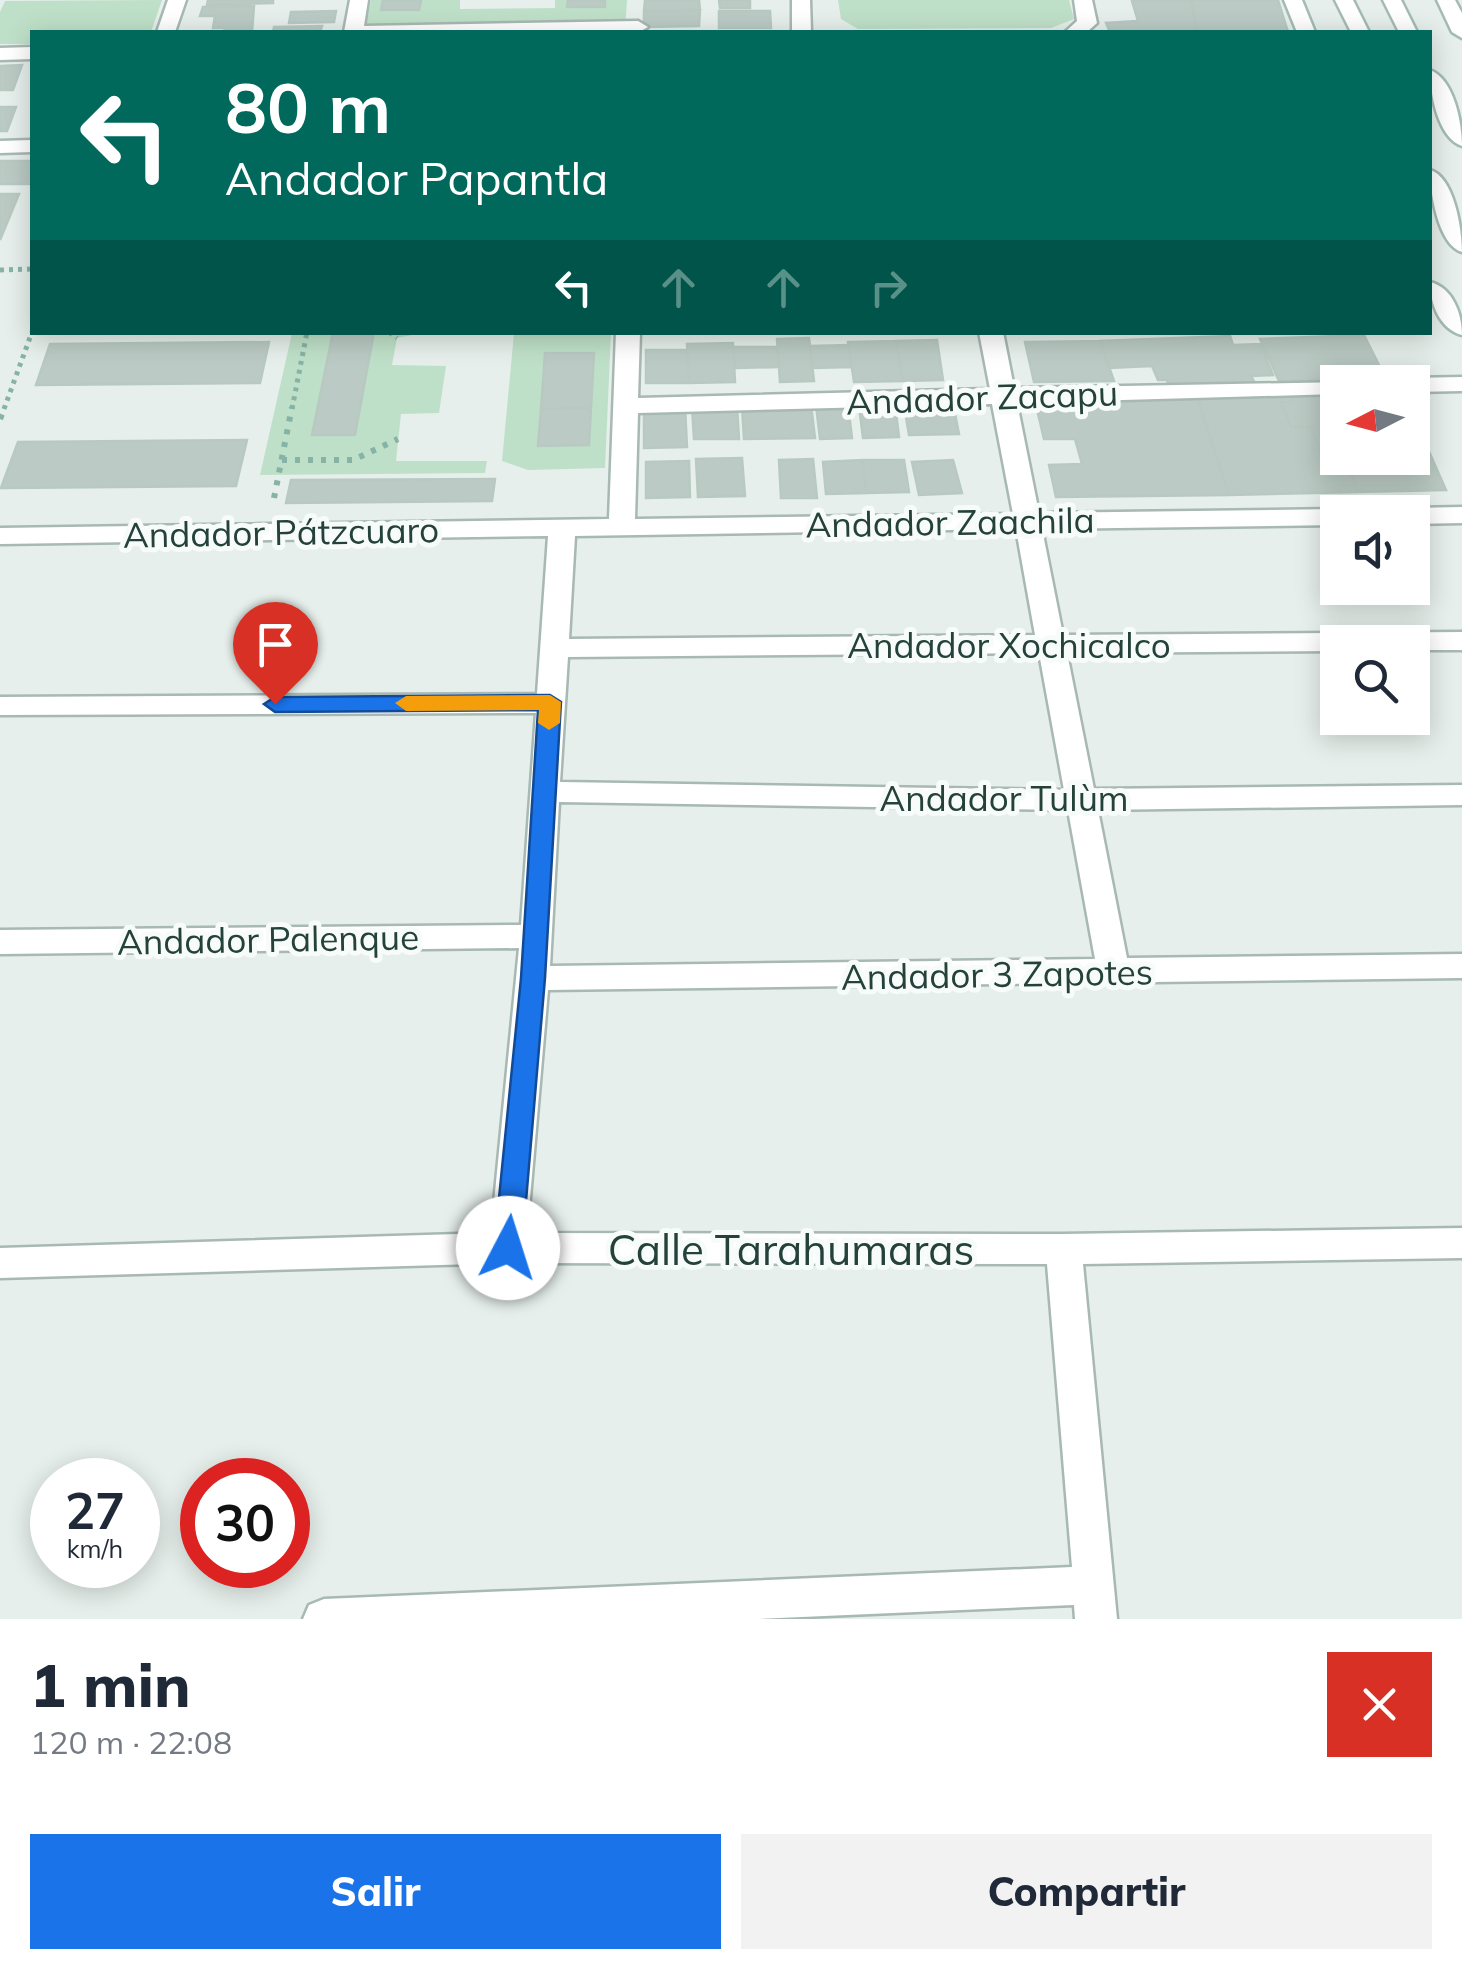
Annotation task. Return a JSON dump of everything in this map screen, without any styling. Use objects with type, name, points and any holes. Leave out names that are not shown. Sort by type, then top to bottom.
[{"type":"street","points":[[167,30],[177,0]]},
{"type":"street","points":[[353,30],[359,0]]},
{"type":"street","points":[[638,30],[639,0]]},
{"type":"street","points":[[801,0],[802,30]]},
{"type":"street","points":[[1078,30],[1087,23],[1083,0]]},
{"type":"street","points":[[1293,0],[1305,30]]},
{"type":"street","points":[[1344,0],[1359,30]]},
{"type":"street","points":[[1392,0],[1407,30]]},
{"type":"street","points":[[1446,0],[1462,30]]},
{"type":"street","points":[[0,54],[30,53]]},
{"type":"street","points":[[1432,80],[1462,140]]},
{"type":"street","points":[[0,147],[30,146]]},
{"type":"street","points":[[1432,180],[1459,236]]},
{"type":"street","points":[[1432,292],[1462,328]]},
{"type":"street","points":[[622,527],[628,335]]},
{"type":"street","points":[[992,335],[1114,973]]},
{"type":"street","points":[[1430,385],[1462,384]]},
{"type":"street","name":"Andador Zacapu","points":[[626,406],[1320,388]]},
{"type":"street","points":[[1430,516],[1462,515]]},
{"type":"street","name":"Andador Zaachila","points":[[562,528],[1320,517]]},
{"type":"street","points":[[508,1248],[533,978],[562,528]]},
{"type":"street","name":"Andador Pátzcuaro","points":[[0,536],[562,528]]},
{"type":"street","name":"Andador Xochicalco","points":[[556,648],[1462,641]]},
{"type":"street","points":[[0,706],[550,702]]},
{"type":"street","name":"Andador Tulùm","points":[[546,792],[1082,799],[1462,794]]},
{"type":"street","name":"Andador Palenque","points":[[0,942],[535,936]]},
{"type":"street","name":"Andador 3 Zapotes","points":[[533,978],[1462,966]]},
{"type":"street","name":"Calle Tarahumaras","points":[[0,1262],[508,1248],[1062,1249],[1462,1243]]},
{"type":"street","points":[[324,1619],[1094,1602],[1071,1301],[1062,1249]]},
{"type":"path","points":[[0,270],[30,270]]},
{"type":"path","points":[[0,419],[31,335]]},
{"type":"path","points":[[267,532],[307,335]]},
{"type":"path","points":[[393,335],[397,338]]},
{"type":"path","points":[[282,460],[353,460],[398,439]]},
{"type":"green space","points":[[162,0],[152,30],[30,30],[30,44],[0,44],[0,12],[5,1]]},
{"type":"green space","points":[[371,0],[460,0],[460,9],[555,8],[555,0],[627,0],[625,30],[365,30]]},
{"type":"green space","points":[[838,0],[1069,0],[1074,19],[1051,28],[858,29],[841,19]]},
{"type":"green space","points":[[292,335],[412,335],[397,338],[392,365],[446,366],[439,413],[401,414],[396,461],[487,461],[485,473],[260,475]]},
{"type":"green space","points":[[514,335],[611,335],[605,468],[528,470],[502,461]]},
{"type":"building","points":[[208,0],[273,0],[273,3],[207,5]]},
{"type":"building","points":[[383,0],[421,0],[419,10],[381,10]]},
{"type":"building","points":[[568,0],[605,0],[605,7],[567,7]]},
{"type":"building","points":[[645,0],[699,0],[700,10],[644,11]]},
{"type":"building","points":[[719,0],[750,0],[750,8],[720,8]]},
{"type":"building","points":[[1191,0],[1278,0],[1287,30],[1198,30]]},
{"type":"building","points":[[1132,1],[1191,1],[1198,30],[1109,30],[1106,23],[1138,21]]},
{"type":"building","points":[[254,6],[252,30],[213,28],[215,16],[200,16],[203,7]]},
{"type":"building","points":[[700,10],[699,26],[644,27],[644,11]]},
{"type":"building","points":[[336,11],[334,22],[289,23],[291,12]]},
{"type":"building","points":[[719,11],[770,11],[771,28],[719,28]]},
{"type":"building","points":[[322,26],[321,30],[273,30]]},
{"type":"building","points":[[22,65],[13,90],[0,90],[0,66]]},
{"type":"building","points":[[0,107],[16,107],[7,131],[0,131]]},
{"type":"building","points":[[0,161],[30,161],[30,184],[0,184]]},
{"type":"building","points":[[0,194],[19,194],[0,240]]},
{"type":"building","points":[[332,335],[373,335],[355,435],[312,435]]},
{"type":"building","points":[[1364,335],[1379,365],[1320,365],[1320,379],[1279,381],[1260,339]]},
{"type":"building","points":[[1230,336],[1233,345],[1260,344],[1273,375],[1251,376],[1255,383],[1169,386],[1167,380],[1158,380],[1152,366],[1109,368],[1100,341]]},
{"type":"building","points":[[809,338],[814,381],[780,382],[777,339]]},
{"type":"building","points":[[937,340],[943,380],[903,381],[896,341]]},
{"type":"building","points":[[896,341],[903,381],[854,382],[848,342]]},
{"type":"building","points":[[1100,341],[1114,381],[1034,382],[1025,342]]},
{"type":"building","points":[[269,342],[260,383],[36,385],[50,344]]},
{"type":"building","points":[[733,343],[735,382],[689,383],[687,344]]},
{"type":"building","points":[[849,345],[851,367],[812,368],[810,346]]},
{"type":"building","points":[[733,347],[777,347],[779,367],[735,368]]},
{"type":"building","points":[[646,350],[688,350],[689,383],[646,383]]},
{"type":"building","points":[[545,353],[594,353],[591,408],[541,409]]},
{"type":"building","points":[[1320,395],[1320,451],[1311,427],[1291,427],[1281,402],[1292,402],[1293,396]]},
{"type":"building","points":[[1293,396],[1292,402],[1281,402],[1291,427],[1311,427],[1320,451],[1320,475],[1351,475],[1358,492],[1229,495],[1197,397]]},
{"type":"building","points":[[1197,397],[1229,495],[1056,497],[1049,465],[1082,464],[1075,439],[1044,439],[1035,401]]},
{"type":"building","points":[[953,404],[959,434],[909,435],[904,405]]},
{"type":"building","points":[[811,405],[815,438],[744,439],[742,406]]},
{"type":"building","points":[[816,405],[848,405],[852,438],[820,439]]},
{"type":"building","points":[[895,405],[899,437],[863,438],[859,406]]},
{"type":"building","points":[[737,406],[739,439],[694,439],[692,407]]},
{"type":"building","points":[[685,407],[687,447],[644,448],[644,408]]},
{"type":"building","points":[[591,408],[589,445],[538,446],[541,409]]},
{"type":"building","points":[[247,440],[236,486],[1,488],[18,442]]},
{"type":"building","points":[[1430,454],[1446,490],[1358,492],[1351,475],[1430,475]]},
{"type":"building","points":[[742,458],[745,496],[698,497],[696,459]]},
{"type":"building","points":[[813,459],[817,498],[781,498],[779,460]]},
{"type":"building","points":[[862,460],[867,493],[826,494],[823,462]]},
{"type":"building","points":[[862,460],[904,460],[909,492],[867,493]]},
{"type":"building","points":[[953,460],[962,493],[919,495],[912,462]]},
{"type":"building","points":[[689,461],[690,497],[646,498],[646,462]]},
{"type":"building","points":[[495,479],[492,501],[286,503],[291,480]]},
{"type":"slow traffic","points":[[406,703],[550,702],[549,723]]},
{"type":"route","points":[[275,704],[550,702],[533,978],[508,1248]]}]
